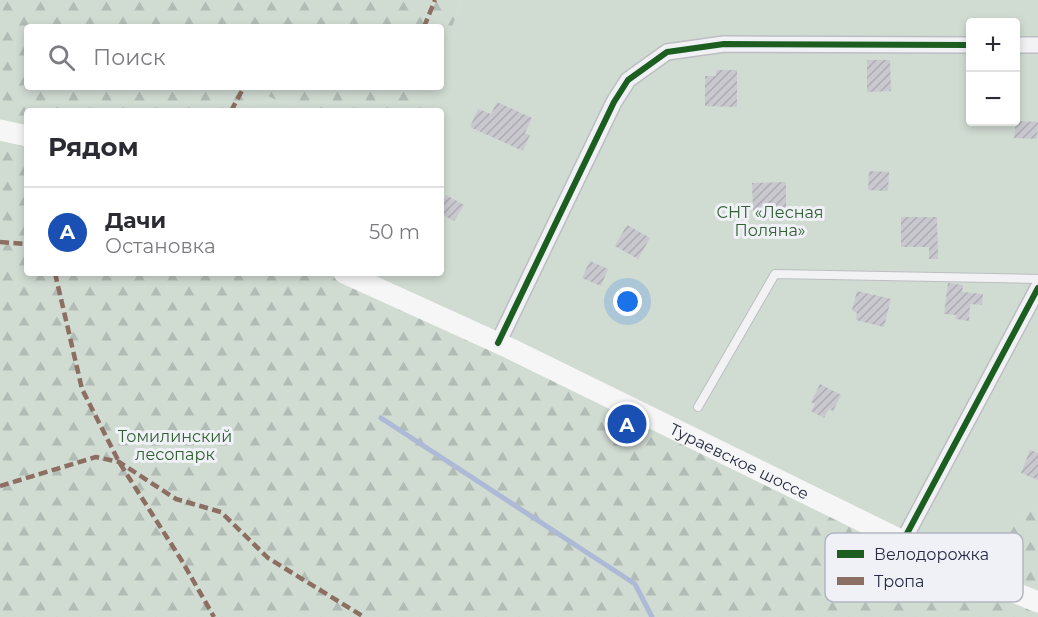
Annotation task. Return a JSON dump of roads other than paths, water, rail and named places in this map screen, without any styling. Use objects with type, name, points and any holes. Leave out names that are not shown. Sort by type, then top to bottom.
[{"type":"main road","points":[[0,130],[24,135]]},
{"type":"main road","name":"Тураевское шоссе","points":[[351,276],[498,343],[887,533]]},
{"type":"main road","name":"Тураевское шоссе","points":[[1023,596],[1038,602]]},
{"type":"street","points":[[498,343],[614,102],[628,80],[667,52],[724,44],[966,45]]},
{"type":"street","points":[[1020,45],[1038,45]]},
{"type":"street","points":[[907,533],[1038,288]]},
{"type":"lane","points":[[698,407],[775,274],[1038,279]]},
{"type":"waterway","points":[[381,418],[635,584],[652,617]]},
{"type":"place","name":"Дачи","points":[[627,424]]},
{"type":"park label","name":"СНТ «Лесная Поляна»","points":[[770,221]]},
{"type":"park label","name":"Томилинский лесопарк","points":[[175,445]]}]
